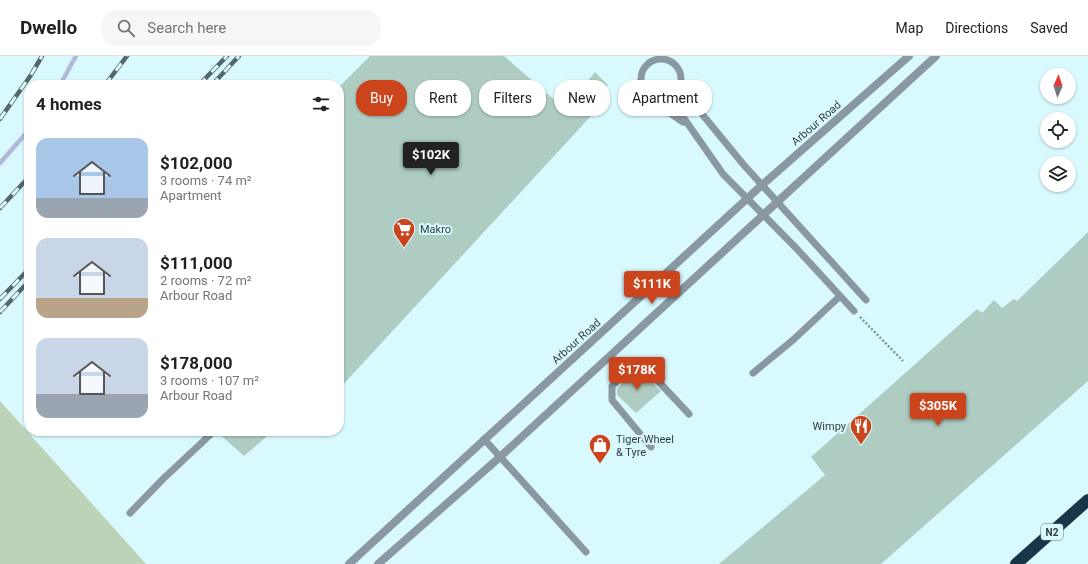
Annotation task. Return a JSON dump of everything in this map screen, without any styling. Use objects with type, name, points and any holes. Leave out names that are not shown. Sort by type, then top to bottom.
[{"type":"highway","name":"N2","points":[[1016,564],[1088,500]]},
{"type":"street","name":"Arbour Road","points":[[349,564],[762,185],[910,56]]},
{"type":"street","points":[[378,564],[500,457],[764,216],[936,56]]},
{"type":"lane","points":[[642,80],[641,77],[646,65],[658,59],[670,61],[678,69],[680,74],[680,80]]},
{"type":"lane","points":[[674,116],[690,127]]},
{"type":"lane","points":[[682,116],[723,174],[797,249],[854,311]]},
{"type":"lane","points":[[704,116],[743,164],[866,300]]},
{"type":"lane","points":[[753,373],[793,340],[840,296]]},
{"type":"lane","points":[[651,447],[612,400],[612,386],[634,365],[639,363],[644,366],[689,414]]},
{"type":"lane","points":[[130,513],[163,479],[209,436]]},
{"type":"lane","points":[[484,439],[586,552]]},
{"type":"path","points":[[854,311],[903,361]]},
{"type":"green space","points":[[0,401],[24,428],[24,436],[31,436],[146,564],[0,564]]},
{"type":"building","name":"Makro","points":[[370,56],[504,56],[532,80],[479,80],[479,116],[546,116],[546,92],[554,99],[554,116],[591,116],[344,384],[344,82]]},
{"type":"building","name":"Makro","points":[[595,72],[603,80],[589,80]]},
{"type":"building","points":[[1088,232],[1088,381],[881,564],[719,564],[825,475],[811,457],[977,309],[982,313],[994,300],[1002,308],[1014,299],[1017,301]]},
{"type":"building","points":[[639,369],[661,391],[636,413],[617,395],[617,388]]},
{"type":"building","points":[[222,436],[267,436],[244,456]]},
{"type":"waterway","points":[[63,80],[76,56]]},
{"type":"waterway","points":[[0,163],[24,136]]},
{"type":"railway","points":[[27,80],[42,56]]},
{"type":"railway","points":[[109,80],[127,56]]},
{"type":"railway","points":[[204,80],[227,56]]},
{"type":"railway","points":[[217,80],[239,56]]},
{"type":"railway","points":[[0,119],[24,85]]},
{"type":"railway","points":[[0,208],[24,182]]},
{"type":"railway","points":[[0,299],[24,274]]},
{"type":"railway","points":[[0,312],[24,286]]},
{"type":"place","name":"Makro","points":[[404,248]]},
{"type":"place","name":"Wimpy","points":[[861,446]]},
{"type":"place","name":"Tiger Wheel & Tyre","points":[[600,464]]}]
